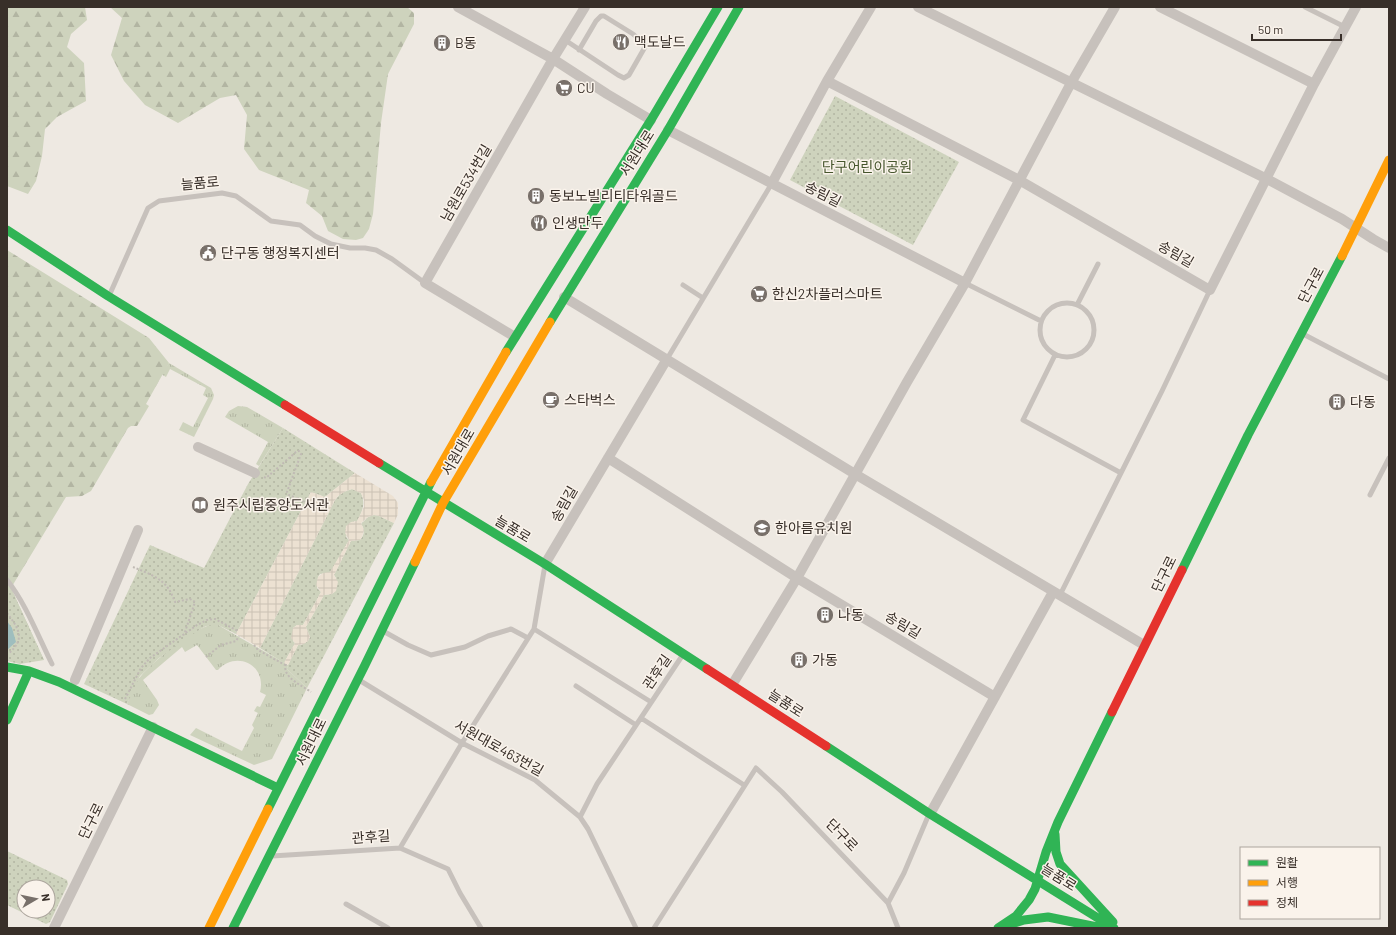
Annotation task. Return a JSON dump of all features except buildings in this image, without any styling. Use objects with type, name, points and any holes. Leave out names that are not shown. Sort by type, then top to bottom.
[{"type":"street","name":"송림길","points":[[458,7],[553,59],[660,125],[965,283]]},
{"type":"street","name":"남원로534번길","points":[[425,283],[564,40],[585,7]]},
{"type":"street","name":"서원대로","points":[[233,928],[358,679],[443,503],[564,297],[660,125],[718,7]]},
{"type":"street","name":"서원대로","points":[[209,928],[425,492],[515,337],[739,7]]},
{"type":"street","points":[[772,183],[827,81],[871,7]]},
{"type":"street","points":[[918,7],[1267,179],[1342,219],[1389,248]]},
{"type":"street","points":[[732,685],[797,578],[965,283],[1071,83],[1115,7]]},
{"type":"street","points":[[1160,7],[1314,84]]},
{"type":"street","points":[[1210,290],[1314,84],[1356,7]]},
{"type":"street","name":"송림길","points":[[827,81],[1019,180],[1210,290]]},
{"type":"street","name":"단구로","points":[[999,928],[1016,916],[1029,900],[1035,888],[1046,852],[1058,822],[1144,645],[1248,435],[1356,228],[1389,160]]},
{"type":"street","points":[[7,230],[108,296],[425,492]]},
{"type":"street","points":[[425,283],[515,337]]},
{"type":"street","points":[[564,297],[856,474],[1144,645]]},
{"type":"street","name":"송림길","points":[[545,564],[667,359]]},
{"type":"street","points":[[198,447],[255,473]]},
{"type":"street","name":"송림길","points":[[608,458],[797,578],[995,697]]},
{"type":"street","name":"늘품로","points":[[425,492],[545,564],[930,814],[1114,928]]},
{"type":"street","points":[[75,680],[138,530]]},
{"type":"street","points":[[930,814],[995,697],[1056,594]]},
{"type":"street","points":[[7,667],[29,671],[59,682],[278,788]]},
{"type":"street","points":[[7,720],[29,671]]},
{"type":"street","name":"단구로","points":[[54,928],[153,727]]},
{"type":"street","points":[[1058,822],[1055,837],[1056,852],[1060,864],[1119,928]]},
{"type":"street","points":[[999,928],[1024,920],[1048,917],[1102,928]]},
{"type":"lane","points":[[1305,7],[1346,27]]},
{"type":"lane","points":[[564,40],[579,50],[624,78],[629,75],[645,47],[644,44],[633,34],[604,16],[601,16],[598,18],[579,50]]},
{"type":"lane","points":[[667,359],[772,183]]},
{"type":"lane","name":"늘품로","points":[[108,296],[148,208],[160,200],[222,193],[236,196],[271,221],[300,225],[315,236],[331,244],[350,248],[376,250],[392,258],[425,283]]},
{"type":"lane","points":[[1077,305],[1098,264]]},
{"type":"lane","points":[[965,283],[1041,321]]},
{"type":"lane","points":[[683,285],[703,298]]},
{"type":"lane","points":[[1056,594],[1121,473],[1210,290]]},
{"type":"lane","points":[[1068,303],[1077,305],[1085,310],[1093,322],[1094,336],[1091,344],[1078,356],[1069,358],[1055,355],[1046,348],[1041,341],[1039,332],[1041,321],[1050,308],[1058,304],[1068,303]]},
{"type":"lane","points":[[1301,333],[1389,379]]},
{"type":"lane","points":[[1055,355],[1023,420],[1121,473]]},
{"type":"lane","points":[[1370,495],[1389,458]]},
{"type":"lane","points":[[400,848],[462,743],[534,629],[545,564]]},
{"type":"lane","points":[[7,580],[20,600],[52,664]]},
{"type":"lane","points":[[382,630],[408,645],[431,655],[465,647],[488,636],[511,629],[528,638]]},
{"type":"lane","name":"관후길","points":[[534,629],[652,702]]},
{"type":"lane","name":"관후길","points":[[636,725],[683,655]]},
{"type":"lane","name":"서원대로463번길","points":[[358,679],[462,743],[535,780],[580,817],[588,829],[636,928]]},
{"type":"lane","points":[[576,686],[636,725],[597,784],[580,817]]},
{"type":"lane","points":[[641,718],[744,785],[654,928]]},
{"type":"lane","name":"단구로","points":[[744,785],[756,768],[782,792],[888,903],[898,928]]},
{"type":"lane","points":[[888,903],[904,873],[930,814]]},
{"type":"lane","name":"관후길","points":[[270,856],[400,848],[448,868],[460,893],[481,928]]},
{"type":"lane","points":[[346,904],[388,928]]},
{"type":"path","points":[[255,473],[266,478],[299,451],[301,454],[287,492],[289,495],[305,502]]},
{"type":"path","points":[[124,563],[156,577],[165,584],[169,589],[174,602],[190,599],[195,602],[183,636]]},
{"type":"path","points":[[7,613],[16,625],[19,639],[16,647],[7,654]]},
{"type":"path","points":[[123,702],[141,668],[150,658],[197,625],[207,620],[219,621],[238,631]]},
{"type":"path","points":[[206,657],[221,645],[236,641],[239,636]]},
{"type":"path","points":[[254,645],[258,650],[286,664],[284,668],[288,676],[311,692]]},
{"type":"green space","points":[[7,7],[85,7],[87,20],[71,34],[67,47],[84,63],[86,101],[57,117],[45,129],[42,156],[36,181],[28,194],[7,186]]},
{"type":"green space","points":[[110,7],[407,7],[414,13],[414,24],[388,74],[381,123],[373,214],[369,229],[363,238],[356,240],[343,239],[328,231],[322,216],[306,203],[309,190],[259,170],[244,149],[247,115],[236,95],[220,98],[178,123],[145,105],[124,81],[111,55],[122,18]]},
{"type":"green space","name":"단구어린이공원","points":[[835,96],[959,162],[913,245],[790,180]]},
{"type":"green space","points":[[7,250],[149,338],[169,363],[146,404],[149,406],[137,426],[131,426],[128,428],[91,491],[82,496],[66,497],[11,588],[44,660],[7,661]]},
{"type":"green space","points":[[169,363],[211,388],[214,395],[194,437],[179,430],[183,422],[193,427],[208,398],[203,395],[206,388],[170,369],[166,377],[161,374]]},
{"type":"green space","points":[[238,406],[247,407],[283,428],[259,466],[256,464],[268,442],[225,417],[229,411]]},
{"type":"green space","points":[[283,428],[355,473],[325,497],[311,492],[236,634],[218,625],[206,626],[199,630],[159,658],[140,676],[127,704],[84,684],[150,545],[204,568],[248,484]]},
{"type":"green space","points":[[352,489],[361,493],[363,501],[362,511],[357,522],[354,521],[346,537],[349,540],[330,573],[320,574],[318,577],[317,588],[321,592],[303,625],[297,625],[293,628],[293,641],[295,643],[284,663],[260,648],[335,500],[341,493]]},
{"type":"green space","points":[[374,515],[394,523],[307,688],[287,669],[288,665],[298,645],[308,641],[310,637],[306,627],[324,595],[332,594],[336,590],[336,578],[334,575],[351,541],[360,540],[364,532],[361,524],[368,517]]},
{"type":"green space","points":[[7,584],[11,588],[44,660],[20,664],[7,661]]},
{"type":"green space","points":[[211,625],[218,625],[288,665],[287,669],[307,688],[272,759],[254,765],[190,735],[196,728],[242,751],[254,728],[252,725],[258,713],[254,711],[257,706],[260,707],[266,695],[260,692],[261,682],[259,674],[255,668],[248,663],[233,661],[216,670],[197,645],[185,652],[182,647],[143,680],[159,705],[153,714],[149,715],[127,704],[136,682],[146,670],[174,646],[195,632]]},
{"type":"green space","points":[[7,851],[67,880],[68,884],[56,909],[56,879],[16,879],[16,909],[7,905]]},
{"type":"green space","points":[[36,919],[51,919],[50,922],[46,924]]},
{"type":"shaded area","points":[[355,473],[393,496],[398,503],[398,514],[394,523],[374,515],[368,517],[361,523],[364,530],[362,537],[360,540],[351,541],[334,575],[338,582],[336,591],[332,594],[324,595],[306,627],[310,637],[308,641],[304,644],[298,645],[288,665],[284,663],[295,643],[291,638],[293,628],[297,625],[303,625],[321,592],[316,585],[318,577],[323,573],[330,572],[349,540],[345,533],[346,526],[351,522],[357,521],[364,507],[364,500],[361,493],[352,489],[338,496],[335,500],[260,648],[236,634],[311,492],[325,497]]},
{"type":"water","points":[[7,621],[12,628],[16,642],[7,650]]},
{"type":"traffic: fast","points":[[506,352],[651,120],[718,7]]},
{"type":"traffic: fast","points":[[550,322],[668,130],[739,7]]},
{"type":"traffic: fast","points":[[7,230],[108,296],[285,405]]},
{"type":"traffic: fast","points":[[1182,570],[1248,435],[1342,256]]},
{"type":"traffic: fast","points":[[379,463],[545,564],[707,669]]},
{"type":"traffic: fast","points":[[268,809],[431,482]]},
{"type":"traffic: fast","points":[[233,928],[415,562]]},
{"type":"traffic: fast","points":[[7,667],[29,671],[59,682],[278,788]]},
{"type":"traffic: fast","points":[[7,720],[29,671]]},
{"type":"traffic: fast","points":[[998,928],[1016,916],[1029,900],[1035,889],[1046,852],[1058,822],[1112,712]]},
{"type":"traffic: fast","points":[[826,746],[930,814],[1114,928]]},
{"type":"traffic: fast","points":[[1055,834],[1056,852],[1060,864],[1113,922]]},
{"type":"traffic: fast","points":[[1008,925],[1024,920],[1048,917],[1102,928]]},
{"type":"traffic: slow","points":[[1342,256],[1389,160]]},
{"type":"traffic: slow","points":[[415,562],[443,503],[550,322]]},
{"type":"traffic: slow","points":[[431,482],[506,352]]},
{"type":"traffic: slow","points":[[209,928],[268,809]]},
{"type":"traffic: jam","points":[[285,405],[379,463]]},
{"type":"traffic: jam","points":[[1112,712],[1182,570]]},
{"type":"traffic: jam","points":[[707,669],[826,746]]},
{"type":"place","name":"맥도날드","points":[[621,42]]},
{"type":"place","name":"B동","points":[[442,43]]},
{"type":"place","name":"CU","points":[[564,88]]},
{"type":"place","name":"동보노빌리티타워골드","points":[[536,196]]},
{"type":"place","name":"인생만두","points":[[539,223]]},
{"type":"place","name":"단구동 행정복지센터","points":[[208,253]]},
{"type":"place","name":"한신2차플러스마트","points":[[759,294]]},
{"type":"place","name":"스타벅스","points":[[551,400]]},
{"type":"place","name":"다동","points":[[1337,402]]},
{"type":"place","name":"원주시립중앙도서관","points":[[200,505]]},
{"type":"place","name":"한아름유치원","points":[[762,528]]},
{"type":"place","name":"나동","points":[[825,615]]},
{"type":"place","name":"가동","points":[[799,660]]}]
